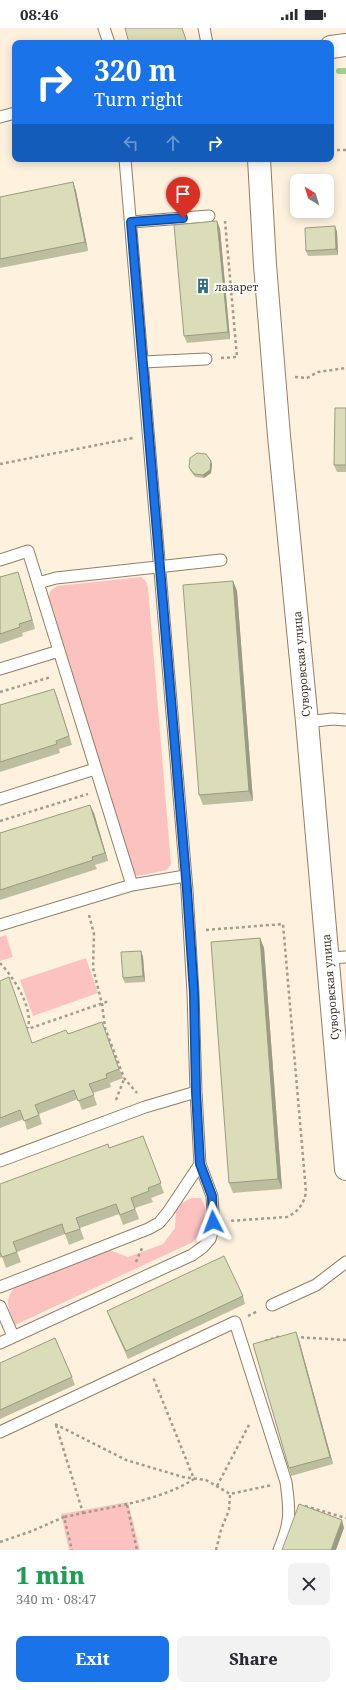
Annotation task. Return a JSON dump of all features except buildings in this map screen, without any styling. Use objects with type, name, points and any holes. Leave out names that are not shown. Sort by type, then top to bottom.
[{"type":"street","points":[[334,47],[346,45]]},
{"type":"street","name":"Суворовская улица","points":[[259,162],[274,378],[307,722],[337,957],[346,1169]]},
{"type":"lane","points":[[104,28],[107,40]]},
{"type":"lane","points":[[204,28],[206,40]]},
{"type":"lane","points":[[0,117],[12,114]]},
{"type":"lane","points":[[0,1343],[192,1254],[203,1247],[210,1239],[213,1228],[212,1196],[200,1164],[196,1092],[194,993],[160,566],[125,162]]},
{"type":"lane","points":[[131,222],[209,216]]},
{"type":"lane","points":[[143,362],[206,359]]},
{"type":"lane","points":[[0,560],[28,552],[132,885]]},
{"type":"lane","points":[[38,583],[56,578],[222,560]]},
{"type":"lane","points":[[0,670],[59,652]]},
{"type":"lane","points":[[307,722],[332,719],[346,720]]},
{"type":"lane","points":[[0,799],[95,769]]},
{"type":"lane","points":[[0,925],[132,885],[185,876]]},
{"type":"lane","points":[[0,1161],[145,1107],[196,1092]]},
{"type":"lane","points":[[0,1287],[148,1229],[159,1223],[200,1164]]},
{"type":"lane","points":[[272,1305],[316,1285],[346,1262]]},
{"type":"lane","points":[[0,1306],[14,1336]]},
{"type":"lane","points":[[0,1432],[236,1322],[286,1482],[289,1501],[289,1519],[287,1532],[280,1550]]},
{"type":"path","points":[[334,150],[346,150]]},
{"type":"path","points":[[206,359],[237,357],[224,215],[209,216]]},
{"type":"path","points":[[274,378],[295,376],[307,378],[318,372],[346,368]]},
{"type":"path","points":[[0,464],[149,435]]},
{"type":"path","points":[[0,692],[49,677],[55,677]]},
{"type":"path","points":[[0,821],[85,794],[94,795]]},
{"type":"path","points":[[84,900],[94,934],[93,968],[102,1004],[105,1028],[124,1078],[137,1093]]},
{"type":"path","points":[[189,931],[284,924],[306,1192],[300,1207],[293,1214],[287,1217],[213,1222]]},
{"type":"path","points":[[0,963],[19,988],[28,1016],[28,1028]]},
{"type":"path","points":[[20,1033],[28,1028],[109,1001]]},
{"type":"path","points":[[115,1104],[124,1078]]},
{"type":"path","points":[[124,1286],[141,1253],[148,1229]]},
{"type":"path","points":[[236,1322],[272,1305]]},
{"type":"path","points":[[244,1349],[276,1337],[346,1340]]},
{"type":"path","points":[[148,1363],[194,1479]]},
{"type":"path","points":[[217,1486],[261,1402]]},
{"type":"path","points":[[49,1409],[56,1424],[83,1513]]},
{"type":"path","points":[[56,1424],[126,1460],[182,1477],[206,1480],[230,1494],[286,1482]]},
{"type":"path","points":[[0,1542],[32,1531],[64,1517],[127,1505],[184,1485],[194,1479]]},
{"type":"path","points":[[216,1550],[228,1510],[230,1494]]},
{"type":"path","points":[[289,1501],[346,1518]]},
{"type":"path","points":[[127,1505],[137,1550]]},
{"type":"path","points":[[64,1517],[72,1550]]},
{"type":"shaded area","points":[[141,577],[146,581],[148,588],[171,864],[167,870],[137,876],[132,870],[110,799],[112,798],[111,794],[109,795],[64,650],[66,649],[64,647],[49,598],[50,591],[57,586]]},
{"type":"shaded area","points":[[6,935],[13,957],[0,961],[0,937]]},
{"type":"shaded area","points":[[86,958],[98,993],[33,1016],[20,980]]},
{"type":"shaded area","points":[[193,1198],[201,1198],[204,1203],[205,1215],[203,1227],[193,1242],[15,1325],[10,1313],[8,1302],[11,1293],[20,1283],[110,1250],[128,1257],[163,1244],[175,1228],[176,1210],[179,1205]]},
{"type":"shaded area","points":[[128,1502],[140,1550],[69,1550],[61,1514]]},
{"type":"waterway","points":[[339,71],[346,71]]},
{"type":"place","name":"лазарет","points":[[203,286]]},
{"type":"route","points":[[183,218],[131,222],[187,890],[194,993],[196,1092],[200,1164],[212,1196],[213,1222]]}]
